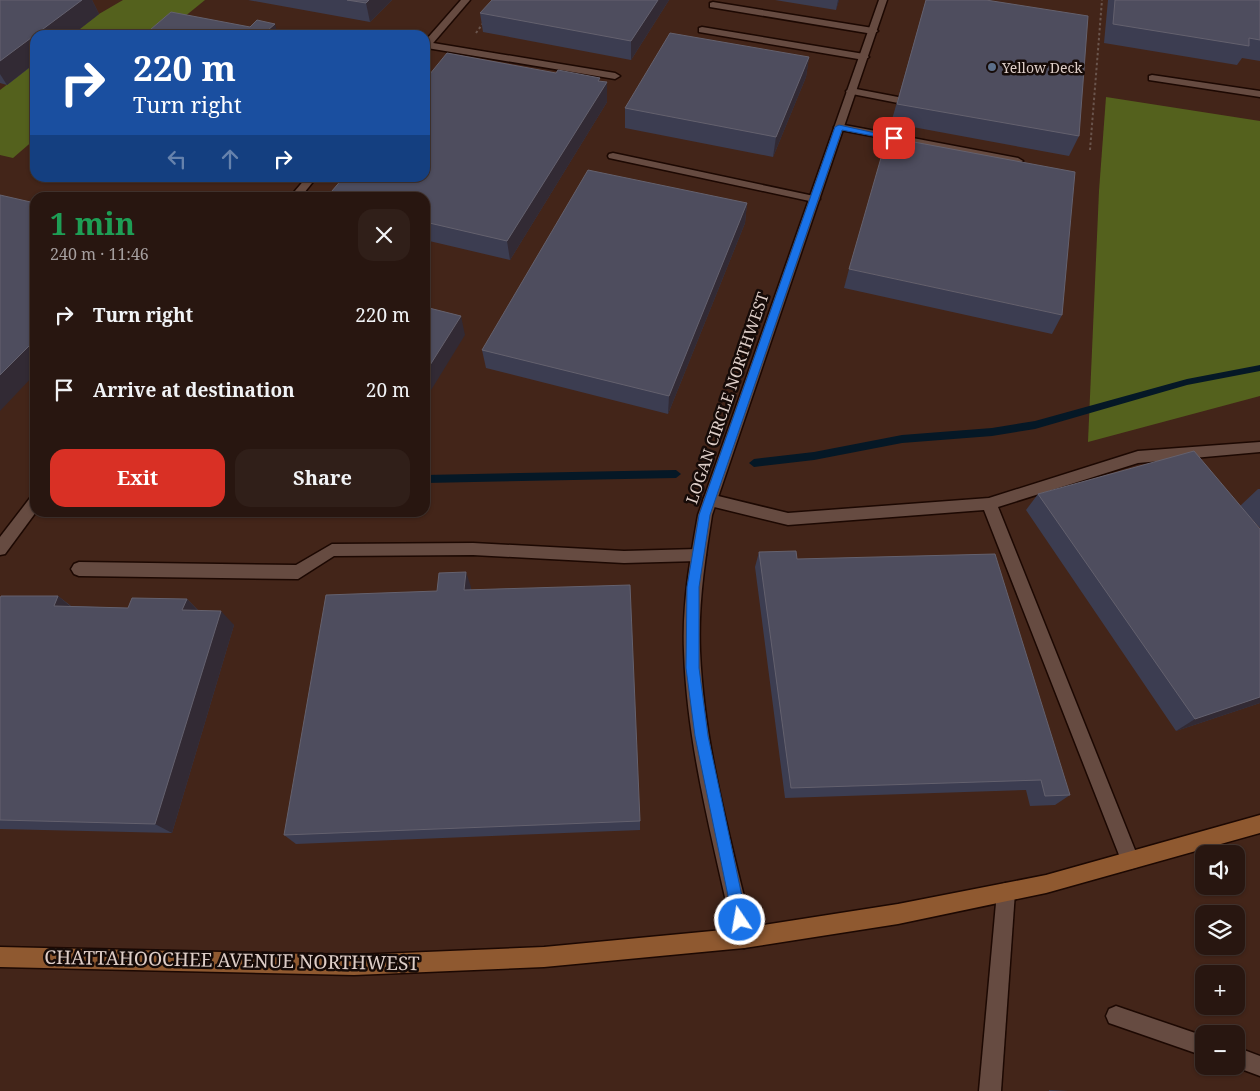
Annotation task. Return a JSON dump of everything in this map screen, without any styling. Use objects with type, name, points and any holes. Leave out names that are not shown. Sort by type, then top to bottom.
[{"type":"street","points":[[430,41],[466,0]]},
{"type":"street","name":"LOGAN CIRCLE NORTHWEST","points":[[744,938],[701,736],[693,668],[693,587],[705,515],[883,0]]},
{"type":"street","points":[[713,5],[872,30]]},
{"type":"street","points":[[702,30],[864,57]]},
{"type":"street","points":[[430,47],[615,76]]},
{"type":"street","points":[[1152,78],[1260,94]]},
{"type":"street","points":[[852,91],[898,100]]},
{"type":"street","points":[[839,127],[1018,161]]},
{"type":"street","points":[[613,156],[814,199]]},
{"type":"street","points":[[299,192],[308,182]]},
{"type":"street","points":[[710,500],[788,520],[990,504],[1138,457],[1228,452],[1260,447]]},
{"type":"street","points":[[1183,454],[1195,469]]},
{"type":"street","points":[[990,504],[1130,860]]},
{"type":"street","points":[[0,549],[30,509]]},
{"type":"street","points":[[79,569],[298,572],[332,550],[473,549],[624,557],[698,555]]},
{"type":"street","name":"CHATTAHOOCHEE AVENUE NORTHWEST","points":[[2,961],[354,966],[544,958],[744,938],[898,914],[1046,884],[1260,824]]},
{"type":"street","points":[[990,1091],[1006,892]]},
{"type":"street","points":[[1116,1016],[1195,1043]]},
{"type":"street","points":[[1245,1060],[1260,1066]]},
{"type":"path","points":[[1090,150],[1102,0]]},
{"type":"path","points":[[475,34],[486,20]]},
{"type":"shaded area","points":[[0,0],[1260,0],[1260,1091],[0,1091]]},
{"type":"green space","points":[[123,0],[205,0],[168,30],[78,30],[99,14]]},
{"type":"green space","points":[[30,67],[30,143],[13,158],[0,155],[0,90]]},
{"type":"green space","points":[[1106,97],[1260,121],[1260,396],[1088,442],[1099,191]]},
{"type":"building","points":[[0,0],[82,0],[42,30],[30,30],[30,39],[0,61]]},
{"type":"building","points":[[347,0],[369,0],[366,3]]},
{"type":"building","points":[[492,0],[658,0],[631,41],[480,13]]},
{"type":"building","name":"Yellow Deck","points":[[926,0],[986,0],[1088,16],[1079,136],[897,104]]},
{"type":"building","points":[[1115,0],[1260,0],[1260,40],[1249,38],[1249,46],[1113,24]]},
{"type":"building","points":[[171,12],[250,27],[257,20],[275,24],[268,30],[150,30]]},
{"type":"building","points":[[670,33],[809,57],[776,137],[625,108]]},
{"type":"building","points":[[447,53],[556,73],[558,70],[600,78],[598,81],[607,82],[507,241],[430,223],[430,192],[331,192],[340,182],[430,182],[430,74]]},
{"type":"building","points":[[887,137],[1075,172],[1062,315],[849,269]]},
{"type":"building","points":[[588,170],[747,203],[669,396],[482,350]]},
{"type":"building","points":[[0,195],[30,202],[30,345],[0,375]]},
{"type":"building","points":[[430,308],[461,316],[430,365]]},
{"type":"building","points":[[1194,451],[1260,529],[1260,697],[1195,719],[1038,494]]},
{"type":"building","points":[[796,551],[797,559],[995,554],[1070,795],[1045,796],[1041,780],[791,788],[759,552]]},
{"type":"building","points":[[466,572],[464,590],[630,585],[640,821],[284,835],[326,595],[437,591],[439,573]]},
{"type":"building","points":[[1,596],[58,596],[54,606],[128,608],[132,598],[187,599],[182,610],[221,611],[155,824],[0,820]]},
{"type":"waterway","points":[[754,463],[814,456],[902,439],[992,432],[1035,425],[1187,382],[1260,368]]},
{"type":"waterway","points":[[430,479],[676,474]]},
{"type":"place","name":"Yellow Deck","points":[[992,67]]},
{"type":"route","points":[[740,920],[701,736],[693,668],[693,587],[705,515],[839,127],[894,138]]}]
